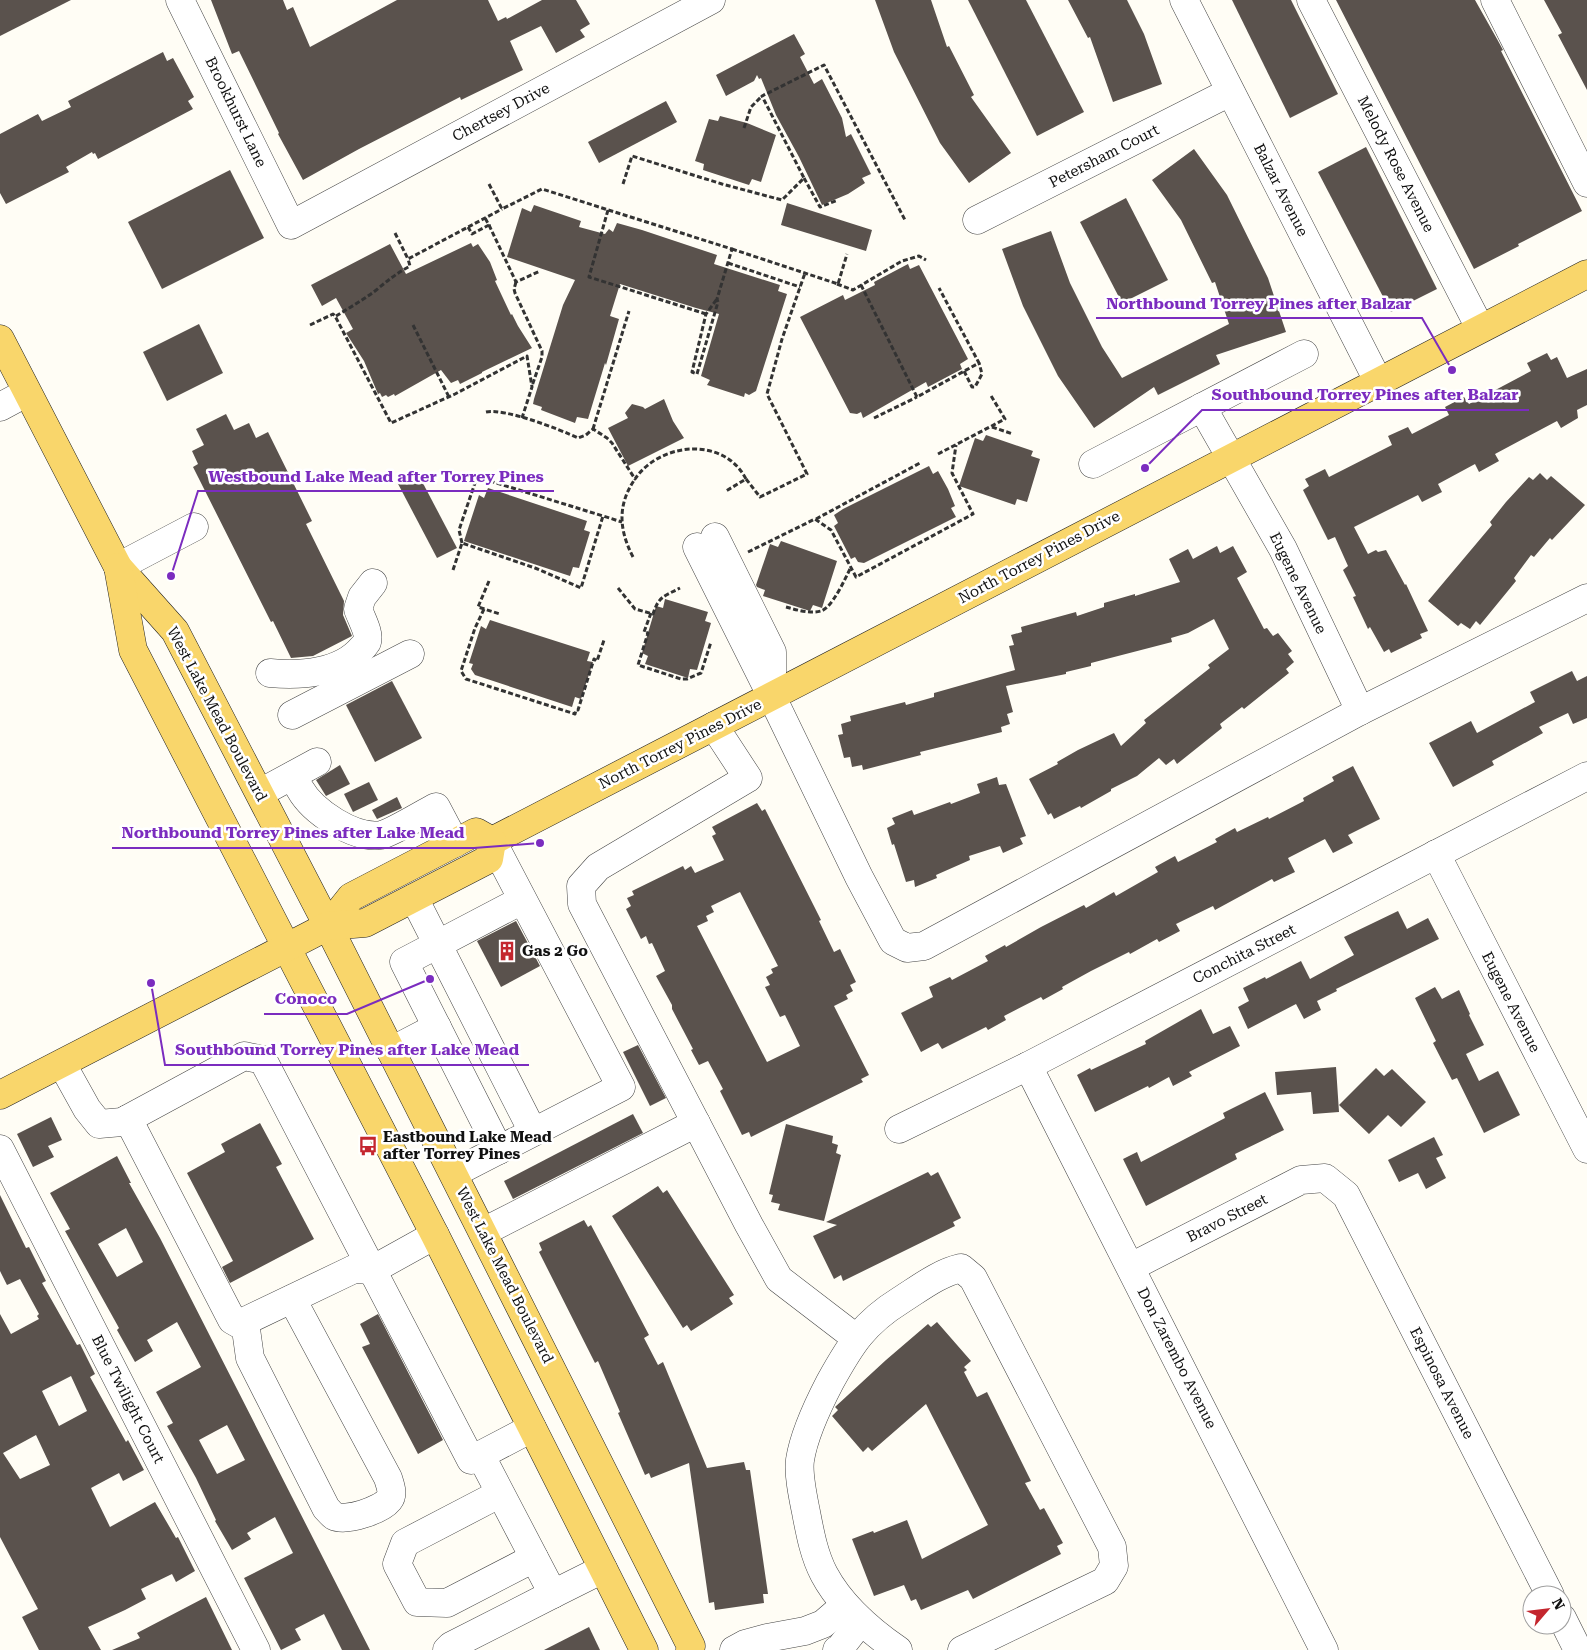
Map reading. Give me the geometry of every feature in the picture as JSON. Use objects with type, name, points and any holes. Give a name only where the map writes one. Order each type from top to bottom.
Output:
[{"type":"main road","name":"North Torrey Pines Drive","points":[[492,841],[1587,274]]},
{"type":"main road","name":"West Lake Mead Boulevard","points":[[0,340],[118,567],[175,630],[454,1174],[691,1646],[690,1650]]},
{"type":"main road","name":"West Lake Mead Boulevard","points":[[118,567],[134,650],[435,1235],[644,1650]]},
{"type":"main road","points":[[0,1096],[328,926],[351,897],[454,843],[476,832],[492,841],[489,859],[414,898],[365,923],[328,926]]},
{"type":"main road","points":[[532,1428],[571,1408]]},
{"type":"street","name":"Brookhurst Lane","points":[[180,0],[291,225]]},
{"type":"street","name":"Chertsey Drive","points":[[291,225],[711,0]]},
{"type":"street","name":"Balzar Avenue","points":[[1184,0],[1378,381]]},
{"type":"street","name":"Melody Rose Avenue","points":[[1312,0],[1480,328]]},
{"type":"street","points":[[1495,0],[1587,183]]},
{"type":"street","name":"Petersham Court","points":[[977,220],[1230,92]]},
{"type":"street","points":[[1092,464],[1304,354]]},
{"type":"street","points":[[0,407],[26,393]]},
{"type":"street","name":"Eugene Avenue","points":[[1202,407],[1283,549],[1360,711]]},
{"type":"street","points":[[118,567],[194,527]]},
{"type":"street","points":[[706,542],[735,602],[772,697],[855,868],[894,941],[907,948],[924,946],[1360,711],[1587,598]]},
{"type":"street","points":[[270,673],[294,674],[329,668],[355,656],[367,643],[367,634],[358,609],[362,597],[373,583]]},
{"type":"street","points":[[292,715],[410,654]]},
{"type":"street","points":[[714,726],[748,778],[598,867],[581,886],[582,904],[779,1279],[856,1338]]},
{"type":"street","points":[[260,793],[305,768],[300,790],[310,803],[348,829],[361,834],[382,835],[436,807],[454,843]]},
{"type":"street","name":"Conchita Street","points":[[899,1129],[1028,1066],[1587,776]]},
{"type":"street","points":[[454,1174],[621,1086],[492,841]]},
{"type":"street","name":"Eugene Avenue","points":[[1436,854],[1587,1149]]},
{"type":"street","points":[[414,898],[532,1132]]},
{"type":"street","points":[[499,1150],[404,962],[522,900]]},
{"type":"street","points":[[391,1051],[437,1027]]},
{"type":"street","points":[[62,1064],[87,1109],[99,1124],[114,1124],[128,1119],[244,1056],[263,1060],[471,1460],[532,1428]]},
{"type":"street","name":"Don Zarembo Avenue","points":[[1028,1066],[1131,1267],[1317,1648]]},
{"type":"street","points":[[128,1119],[232,1320],[239,1324],[354,1269],[372,1270],[435,1235]]},
{"type":"street","points":[[483,1232],[696,1123]]},
{"type":"street","name":"Blue Twilight Court","points":[[0,1149],[256,1650]]},
{"type":"street","name":"Bravo Street","points":[[1131,1267],[1301,1180],[1325,1178]]},
{"type":"street","name":"Espinosa Avenue","points":[[1325,1178],[1346,1196],[1545,1585]]},
{"type":"street","points":[[898,1650],[876,1635],[853,1613],[824,1574],[814,1547],[803,1496],[800,1460],[814,1413],[847,1350],[856,1338],[884,1311],[948,1271],[961,1268],[972,1278],[1112,1547],[1114,1566],[1106,1582],[962,1650]]},
{"type":"street","points":[[245,1322],[250,1358],[326,1508],[335,1516],[348,1517],[376,1509],[389,1500],[392,1492],[388,1478],[292,1299]]},
{"type":"street","points":[[480,1456],[553,1594]]},
{"type":"street","points":[[499,1494],[405,1543],[397,1564],[416,1602],[447,1603],[534,1558]]},
{"type":"street","points":[[447,1650],[450,1646],[603,1569]]},
{"type":"street","points":[[734,1650],[745,1644],[768,1644],[853,1613]]},
{"type":"street","points":[[837,1650],[840,1648],[853,1613]]},
{"type":"street","points":[[1570,1635],[1578,1650]]},
{"type":"path","points":[[744,128],[751,107],[762,96],[824,65],[905,220]]},
{"type":"path","points":[[762,96],[820,207],[838,200]]},
{"type":"path","points":[[623,184],[632,156],[722,184],[782,200],[804,178]]},
{"type":"path","points":[[489,184],[502,209]]},
{"type":"path","points":[[408,259],[542,189],[732,249],[853,290],[877,277],[878,273],[902,261],[919,256],[926,260]]},
{"type":"path","points":[[608,210],[589,277],[706,314]]},
{"type":"path","points":[[485,218],[516,282],[515,293],[542,351],[542,358],[522,418]]},
{"type":"path","points":[[468,227],[472,234],[488,225]]},
{"type":"path","points":[[310,325],[333,314],[336,316],[351,308],[394,275],[410,266],[395,233]]},
{"type":"path","points":[[717,299],[706,314],[692,372],[697,374],[732,249]]},
{"type":"path","points":[[836,283],[838,284],[847,254]]},
{"type":"path","points":[[728,263],[800,287]]},
{"type":"path","points":[[516,282],[540,271]]},
{"type":"path","points":[[633,557],[623,535],[621,516],[634,479],[649,462],[659,456],[669,452],[696,449],[709,450],[732,461],[760,497],[807,474],[767,394],[782,340],[805,273]]},
{"type":"path","points":[[861,286],[916,397]]},
{"type":"path","points":[[939,288],[979,363],[982,374],[975,386],[972,387],[964,371]]},
{"type":"path","points":[[486,412],[493,411],[522,418],[578,438],[586,435],[593,429],[629,311]]},
{"type":"path","points":[[336,316],[391,423],[527,356],[531,390]]},
{"type":"path","points":[[413,325],[449,396]]},
{"type":"path","points":[[874,418],[979,363]]},
{"type":"path","points":[[938,454],[1006,419],[990,394]]},
{"type":"path","points":[[992,426],[1013,434]]},
{"type":"path","points":[[593,429],[612,443],[634,479]]},
{"type":"path","points":[[815,519],[832,530],[856,578],[973,514],[952,473],[956,444]]},
{"type":"path","points":[[748,552],[920,463]]},
{"type":"path","points":[[453,570],[462,543],[460,530],[477,476],[622,522]]},
{"type":"path","points":[[726,491],[746,479]]},
{"type":"path","points":[[462,543],[534,568],[580,590],[603,516]]},
{"type":"path","points":[[786,608],[804,612],[821,611],[828,607],[851,568]]},
{"type":"path","points":[[489,581],[478,607],[500,614]]},
{"type":"path","points":[[618,588],[635,609],[651,614]]},
{"type":"path","points":[[680,588],[657,602],[644,632],[648,633],[638,665],[681,679],[687,679],[701,673],[711,642]]},
{"type":"path","points":[[484,609],[475,628],[461,671],[462,675],[466,679],[575,714],[576,710],[578,710],[594,659],[597,661],[604,640]]},
{"type":"building","points":[[0,0],[71,0],[0,36]]},
{"type":"building","points":[[211,0],[283,0],[287,10],[293,7],[310,47],[397,0],[488,0],[498,21],[506,17],[507,19],[542,0],[576,0],[590,24],[580,30],[585,37],[556,53],[541,26],[510,41],[523,70],[461,100],[460,97],[303,180],[278,134],[239,51],[232,54]]},
{"type":"building","points":[[875,0],[931,0],[947,47],[949,46],[974,95],[971,97],[1011,153],[969,183],[940,143],[894,52]]},
{"type":"building","points":[[968,0],[1026,0],[1084,112],[1037,136]]},
{"type":"building","points":[[1068,0],[1127,0],[1144,34],[1162,84],[1113,102],[1090,37],[1088,38]]},
{"type":"building","points":[[1232,0],[1291,0],[1338,94],[1290,118]]},
{"type":"building","points":[[1336,0],[1475,0],[1503,50],[1501,51],[1582,211],[1474,269]]},
{"type":"building","points":[[1544,0],[1587,0],[1587,90],[1558,35],[1562,33]]},
{"type":"building","points":[[794,34],[805,54],[800,57],[814,84],[822,79],[842,118],[846,137],[851,134],[871,174],[862,178],[865,183],[848,194],[822,205],[776,115],[761,78],[759,79],[757,75],[754,81],[726,96],[716,75]]},
{"type":"building","points":[[163,52],[167,61],[173,58],[194,97],[188,101],[193,109],[98,159],[95,153],[93,154],[92,152],[66,167],[69,172],[6,204],[0,193],[0,134],[38,114],[42,121],[71,107],[68,101]]},
{"type":"building","points":[[666,101],[677,122],[599,163],[588,142]]},
{"type":"building","points":[[720,116],[747,123],[776,135],[761,182],[752,179],[749,185],[703,170],[704,164],[695,161],[709,119],[718,121]]},
{"type":"building","points":[[1366,147],[1437,289],[1391,312],[1318,172]]},
{"type":"building","points":[[1194,149],[1227,195],[1268,278],[1286,332],[1216,355],[1220,364],[1158,395],[1154,387],[1094,428],[1058,376],[1023,306],[1002,249],[1051,231],[1070,283],[1102,347],[1122,378],[1229,324],[1215,282],[1212,283],[1181,220],[1152,180]]},
{"type":"building","points":[[230,170],[264,238],[162,289],[128,222]]},
{"type":"building","points":[[1126,198],[1168,280],[1122,303],[1080,222]]},
{"type":"building","points":[[787,203],[872,230],[866,251],[781,225]]},
{"type":"building","points":[[534,205],[581,221],[579,227],[605,234],[609,229],[613,232],[617,223],[642,230],[717,255],[714,264],[780,285],[778,291],[787,294],[756,391],[749,395],[745,393],[744,397],[707,385],[710,380],[701,376],[719,314],[620,284],[610,316],[619,319],[588,419],[577,417],[575,423],[541,410],[542,407],[533,404],[563,305],[575,280],[507,257],[522,208],[531,212]]},
{"type":"building","points":[[471,243],[473,247],[478,244],[490,262],[497,280],[495,281],[511,315],[532,348],[460,384],[458,380],[451,383],[441,370],[395,396],[394,394],[382,397],[380,393],[378,394],[364,361],[346,333],[353,329],[336,298],[322,306],[311,285],[390,244],[406,274]]},
{"type":"building","points":[[908,264],[910,269],[919,265],[968,359],[960,364],[962,369],[928,387],[926,382],[863,418],[861,412],[857,414],[850,413],[800,317],[843,295],[845,300],[875,285],[874,282]]},
{"type":"building","points":[[199,324],[223,373],[167,401],[143,352]]},
{"type":"building","points":[[1547,353],[1551,360],[1557,357],[1567,378],[1587,369],[1587,405],[1577,410],[1578,418],[1561,428],[1557,421],[1495,454],[1499,461],[1479,472],[1475,464],[1438,484],[1442,492],[1422,502],[1418,495],[1354,527],[1368,554],[1376,550],[1378,552],[1386,550],[1406,584],[1428,631],[1420,634],[1422,638],[1391,653],[1389,649],[1384,652],[1370,627],[1368,629],[1353,597],[1356,596],[1343,570],[1348,566],[1335,537],[1328,540],[1303,490],[1309,486],[1305,479],[1325,469],[1329,477],[1392,445],[1388,436],[1408,427],[1412,434],[1449,415],[1445,407],[1464,397],[1469,404],[1531,371],[1527,363]]},
{"type":"building","points":[[664,399],[673,421],[684,438],[628,466],[608,428],[628,418],[625,413],[632,404],[645,409]]},
{"type":"building","points":[[226,414],[234,430],[249,423],[256,438],[268,432],[312,521],[306,524],[344,601],[343,615],[352,636],[313,656],[291,658],[193,467],[198,464],[192,451],[204,445],[196,429]]},
{"type":"building","points":[[986,435],[1033,451],[1031,456],[1040,459],[1027,502],[1017,499],[1015,505],[959,486],[975,438],[983,441]]},
{"type":"building","points":[[929,466],[933,474],[938,471],[948,489],[955,506],[951,508],[956,517],[864,563],[858,562],[855,557],[851,559],[834,526],[838,523],[834,515]]},
{"type":"building","points":[[416,470],[457,548],[437,558],[396,480]]},
{"type":"building","points":[[1540,473],[1547,480],[1551,476],[1585,505],[1552,540],[1550,538],[1534,557],[1531,555],[1514,578],[1516,581],[1480,625],[1476,621],[1470,629],[1461,623],[1458,626],[1428,601],[1492,525],[1490,522],[1506,502],[1529,477],[1533,480]]},
{"type":"building","points":[[488,488],[587,521],[584,530],[590,532],[579,568],[573,567],[570,576],[464,541],[479,495],[484,498]]},
{"type":"building","points":[[781,541],[837,561],[822,608],[813,605],[810,611],[763,596],[765,590],[757,587],[756,585],[770,544],[778,547]]},
{"type":"building","points":[[1217,546],[1220,553],[1233,546],[1247,572],[1237,578],[1264,629],[1267,628],[1273,636],[1278,633],[1292,651],[1288,654],[1294,662],[1286,669],[1289,673],[1244,709],[1242,707],[1220,724],[1222,728],[1177,764],[1174,759],[1166,765],[1159,758],[1137,776],[1111,789],[1111,791],[1081,808],[1080,806],[1054,819],[1051,813],[1048,815],[1029,779],[1058,764],[1057,762],[1078,750],[1114,733],[1121,746],[1146,723],[1144,720],[1210,668],[1208,665],[1229,649],[1214,619],[1188,633],[1171,638],[1172,642],[1091,663],[1091,666],[1066,672],[1066,674],[1006,686],[1013,712],[1007,714],[1010,724],[1001,727],[1002,732],[920,752],[921,755],[863,770],[862,765],[852,767],[850,757],[844,758],[838,735],[843,734],[841,724],[851,721],[850,716],[905,702],[906,705],[934,697],[934,693],[1015,670],[1009,646],[1014,645],[1011,635],[1022,632],[1021,627],[1076,612],[1077,616],[1104,607],[1104,603],[1135,594],[1135,596],[1180,582],[1169,559],[1188,549],[1193,559]]},
{"type":"building","points":[[665,599],[708,612],[705,621],[711,623],[697,670],[690,669],[688,678],[645,664],[648,656],[642,653],[656,606],[663,608]]},
{"type":"building","points":[[490,620],[590,652],[587,661],[593,662],[581,699],[575,697],[572,707],[475,675],[471,669],[473,664],[469,663],[481,626],[486,629]]},
{"type":"building","points":[[1572,671],[1577,681],[1587,676],[1587,718],[1573,724],[1568,713],[1539,727],[1543,733],[1492,761],[1494,765],[1453,787],[1429,743],[1471,721],[1477,733],[1535,702],[1530,692]]},
{"type":"building","points":[[392,681],[422,738],[375,762],[346,705]]},
{"type":"building","points":[[340,765],[350,784],[326,796],[316,780]]},
{"type":"building","points":[[1353,766],[1380,819],[1348,835],[1353,843],[1333,853],[1325,839],[1288,858],[1295,872],[1274,882],[1272,879],[1215,910],[1213,906],[1176,924],[1180,931],[1159,942],[1157,939],[1130,954],[1129,952],[1091,971],[1043,1000],[1041,997],[1004,1016],[1006,1020],[988,1030],[986,1027],[942,1049],[938,1043],[921,1052],[901,1013],[933,997],[929,987],[950,977],[952,980],[988,961],[985,956],[1005,945],[1006,947],[1084,905],[1086,908],[1114,892],[1116,896],[1158,872],[1155,867],[1175,856],[1178,862],[1217,842],[1215,839],[1235,828],[1237,832],[1268,817],[1269,819],[1304,801],[1303,798],[1334,781],[1332,777]]},
{"type":"building","points":[[997,777],[999,785],[1006,784],[1026,836],[1020,838],[1023,844],[1003,853],[1000,846],[969,856],[970,860],[936,875],[937,878],[915,887],[914,880],[906,882],[887,828],[895,824],[892,818],[912,810],[914,815],[980,793],[977,784]]},
{"type":"building","points":[[369,782],[378,800],[353,812],[344,794]]},
{"type":"building","points":[[397,797],[402,808],[377,819],[372,810]]},
{"type":"building","points":[[757,803],[762,811],[765,809],[821,920],[819,921],[834,952],[840,949],[856,982],[850,985],[853,991],[846,995],[848,999],[834,1006],[869,1075],[861,1079],[863,1082],[751,1137],[749,1132],[742,1135],[720,1091],[723,1089],[708,1061],[699,1065],[691,1050],[693,1049],[672,1009],[672,1005],[656,976],[665,971],[652,943],[649,944],[646,936],[641,939],[626,909],[631,906],[627,898],[634,895],[632,891],[683,866],[685,870],[691,866],[695,873],[724,860],[712,836],[716,834],[712,827]],"holes":[[[740,892],[778,966],[771,969],[773,973],[766,977],[770,985],[765,987],[780,1017],[785,1015],[800,1046],[767,1062],[697,926],[708,921],[706,916],[714,912],[711,906]]]},
{"type":"building","points":[[1398,911],[1407,929],[1428,918],[1439,939],[1336,989],[1337,991],[1317,1001],[1321,1010],[1304,1019],[1296,1004],[1248,1029],[1238,1007],[1249,1001],[1243,988],[1265,977],[1266,979],[1301,961],[1310,979],[1354,955],[1344,937]]},
{"type":"building","name":"Gas 2 Go","points":[[516,921],[540,966],[501,987],[477,941]]},
{"type":"building","points":[[1435,987],[1442,999],[1459,990],[1484,1045],[1466,1054],[1479,1081],[1498,1071],[1520,1115],[1484,1133],[1457,1078],[1452,1080],[1433,1043],[1436,1041],[1415,998]]},
{"type":"building","points":[[1201,1009],[1213,1034],[1230,1026],[1240,1046],[1189,1072],[1192,1076],[1173,1086],[1169,1077],[1095,1112],[1077,1075],[1146,1044],[1145,1041]]},
{"type":"building","points":[[638,1045],[666,1098],[650,1106],[623,1052]]},
{"type":"building","points":[[1336,1067],[1339,1112],[1313,1114],[1311,1092],[1277,1095],[1275,1072]]},
{"type":"building","points":[[1376,1068],[1384,1076],[1392,1069],[1426,1102],[1401,1127],[1388,1115],[1369,1134],[1339,1105]]},
{"type":"building","points":[[1265,1092],[1284,1130],[1235,1154],[1237,1159],[1146,1206],[1123,1159],[1137,1152],[1141,1162],[1225,1118],[1223,1113]]},
{"type":"building","points":[[633,1114],[643,1133],[513,1199],[504,1181]]},
{"type":"building","points":[[51,1117],[62,1140],[48,1146],[54,1157],[33,1167],[17,1134]]},
{"type":"building","points":[[260,1123],[282,1164],[276,1167],[314,1239],[230,1283],[222,1267],[233,1261],[187,1173],[225,1152],[221,1144]]},
{"type":"building","points":[[786,1124],[833,1136],[832,1143],[838,1145],[836,1153],[841,1155],[824,1221],[778,1210],[780,1204],[771,1202],[773,1195],[769,1194]]},
{"type":"building","points":[[1434,1137],[1443,1155],[1436,1158],[1446,1178],[1426,1189],[1418,1173],[1399,1182],[1388,1160]]},
{"type":"building","points":[[117,1156],[131,1183],[129,1183],[160,1238],[370,1650],[342,1650],[324,1614],[295,1629],[301,1640],[281,1650],[244,1578],[293,1553],[275,1517],[247,1533],[251,1539],[232,1550],[215,1521],[196,1478],[167,1426],[173,1423],[156,1392],[201,1367],[177,1322],[147,1340],[153,1351],[135,1362],[117,1330],[119,1328],[65,1231],[70,1229],[50,1193]],"holes":[[[126,1228],[143,1262],[117,1277],[98,1244]],[[227,1425],[245,1460],[217,1474],[199,1440]]]},
{"type":"building","points":[[928,1172],[931,1176],[938,1172],[961,1218],[953,1222],[955,1226],[843,1281],[841,1275],[834,1279],[813,1236],[837,1225],[826,1222]]},
{"type":"building","points":[[658,1186],[663,1193],[667,1190],[734,1295],[729,1298],[733,1304],[691,1331],[687,1325],[683,1328],[612,1216]]},
{"type":"building","points":[[0,1195],[26,1248],[29,1247],[46,1281],[42,1283],[77,1345],[80,1344],[95,1374],[90,1377],[126,1442],[128,1440],[144,1470],[123,1481],[119,1473],[91,1488],[110,1527],[155,1502],[176,1538],[178,1537],[195,1571],[176,1582],[172,1574],[141,1589],[146,1599],[88,1627],[101,1650],[39,1650],[22,1617],[38,1609],[0,1537],[0,1314],[11,1334],[39,1319],[37,1316],[39,1314],[20,1279],[7,1285],[0,1271]],"holes":[[[71,1376],[87,1411],[59,1426],[42,1391]],[[36,1435],[50,1465],[20,1479],[3,1453]]]},
{"type":"building","points":[[584,1220],[588,1227],[591,1225],[649,1335],[644,1338],[658,1365],[663,1362],[707,1468],[744,1462],[746,1470],[750,1470],[768,1594],[763,1594],[764,1603],[715,1610],[714,1602],[709,1603],[689,1463],[651,1478],[649,1473],[645,1475],[598,1361],[595,1363],[539,1252],[542,1250],[539,1243]]},
{"type":"building","points":[[378,1314],[443,1440],[418,1454],[362,1347],[370,1344],[360,1324]]},
{"type":"building","points":[[937,1322],[971,1361],[964,1367],[967,1370],[964,1372],[977,1397],[987,1392],[1031,1481],[1025,1483],[1040,1510],[1044,1508],[1063,1543],[1057,1546],[1061,1554],[973,1599],[968,1590],[921,1610],[916,1599],[911,1601],[904,1585],[874,1596],[852,1539],[873,1531],[874,1533],[907,1520],[922,1559],[988,1525],[926,1404],[872,1451],[868,1447],[863,1452],[832,1416],[838,1410],[835,1407],[886,1360],[928,1324],[931,1327]]},
{"type":"building","points":[[206,1597],[232,1650],[112,1650],[140,1638],[137,1633]]},
{"type":"building","points":[[589,1627],[600,1650],[544,1650]]},
{"type":"place","name":"Northbound Torrey Pines after Balzar","points":[[1452,370]]},
{"type":"place","name":"Southbound Torrey Pines after Balzar","points":[[1145,468]]},
{"type":"place","name":"Westbound Lake Mead after Torrey Pines","points":[[171,576]]},
{"type":"place","name":"Northbound Torrey Pines after Lake Mead","points":[[540,843]]},
{"type":"place","name":"Gas 2 Go","points":[[507,951]]},
{"type":"place","name":"Conoco","points":[[430,979]]},
{"type":"place","name":"Southbound Torrey Pines after Lake Mead","points":[[151,983]]},
{"type":"place","name":"Eastbound Lake Mead after Torrey Pines","points":[[368,1146]]}]
